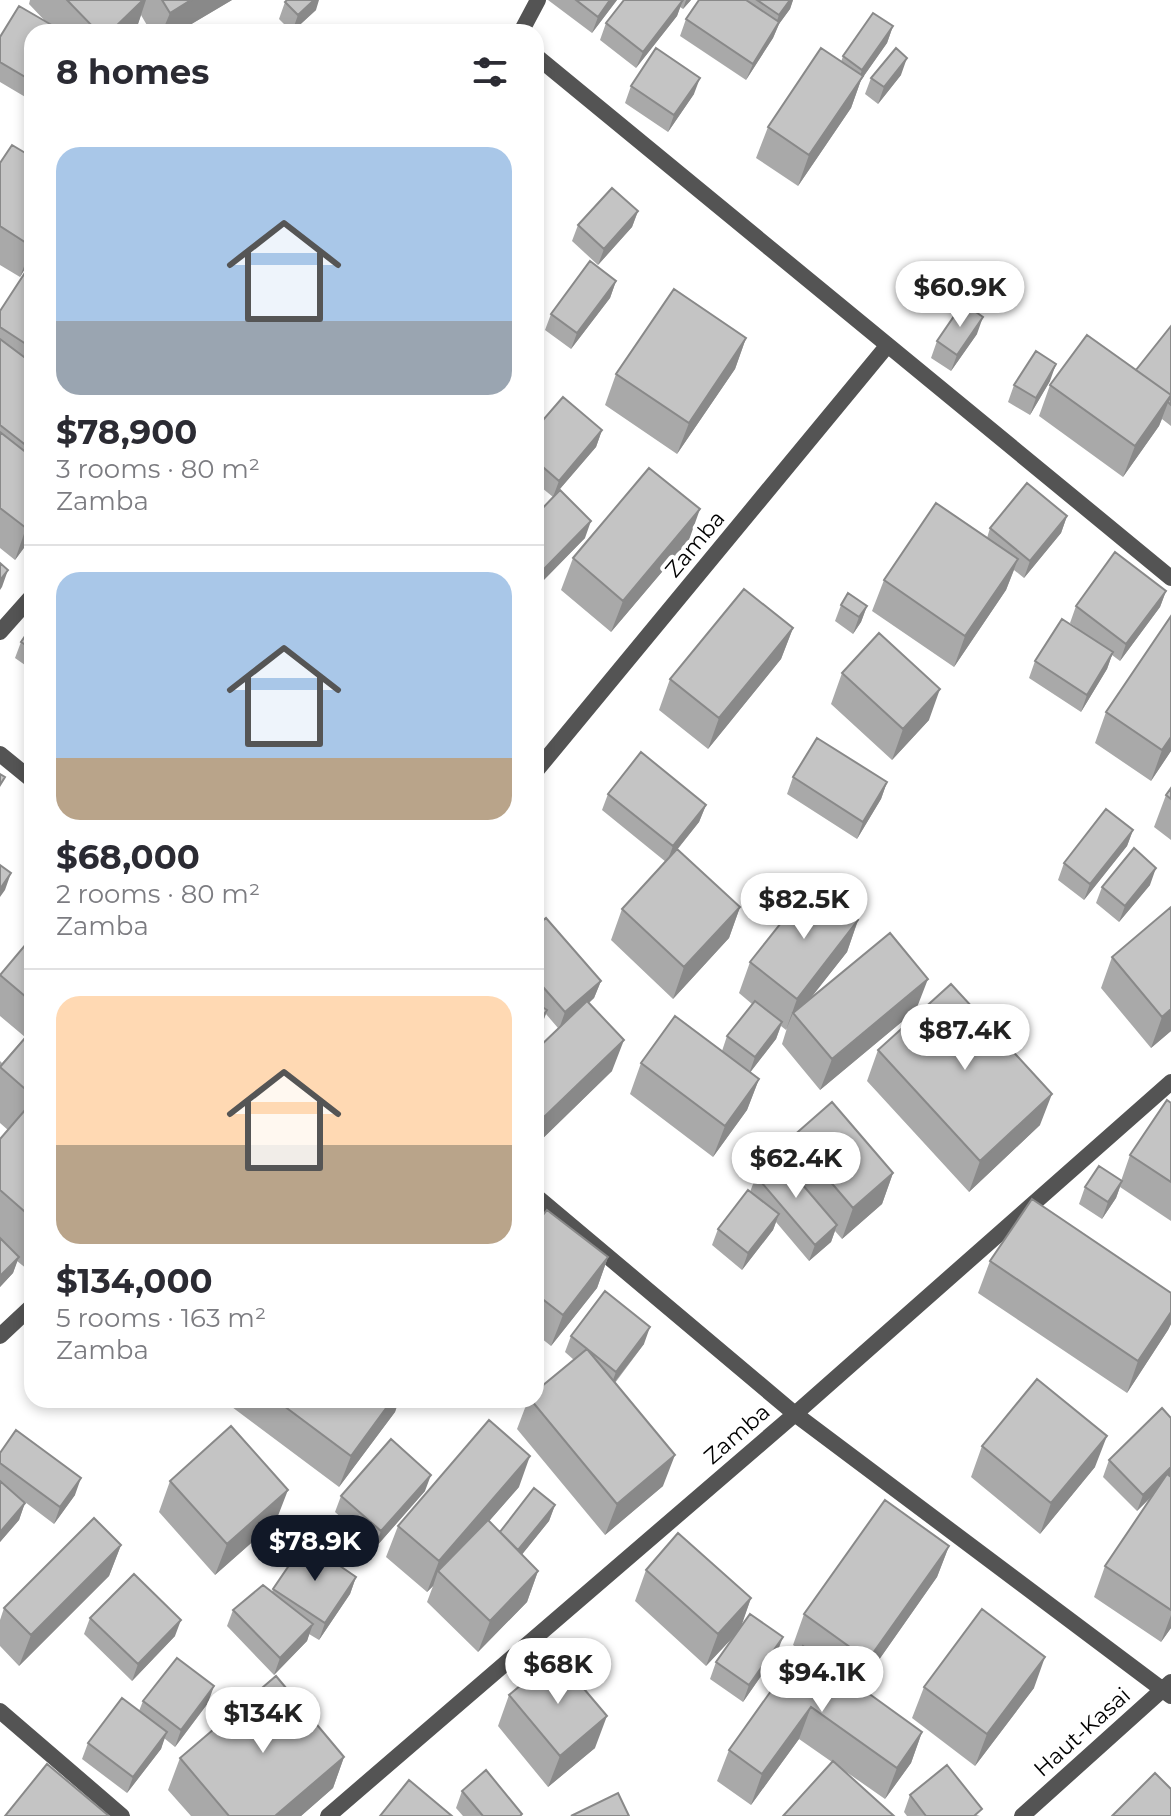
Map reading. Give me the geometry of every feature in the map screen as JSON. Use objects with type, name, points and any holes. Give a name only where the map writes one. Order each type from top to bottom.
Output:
[{"type":"street","points":[[525,24],[538,0]]},
{"type":"street","points":[[544,63],[1171,578]]},
{"type":"street","name":"Zamba","points":[[544,761],[887,346]]},
{"type":"street","points":[[0,632],[24,605]]},
{"type":"street","points":[[0,754],[24,774]]},
{"type":"street","name":"Zamba","points":[[328,1816],[795,1414],[1171,1082]]},
{"type":"street","points":[[544,1203],[795,1414],[1168,1689]]},
{"type":"street","points":[[0,1336],[24,1314]]},
{"type":"street","name":"Haut-Kasai","points":[[1022,1816],[1168,1689]]},
{"type":"street","points":[[0,1711],[122,1816]]},
{"type":"building","points":[[67,0],[143,0],[118,24],[90,24]]},
{"type":"building","points":[[162,0],[191,0],[170,13]]},
{"type":"building","points":[[314,0],[298,15],[285,2]]},
{"type":"building","points":[[576,0],[610,0],[598,17]]},
{"type":"building","points":[[624,0],[683,0],[643,52],[606,23]]},
{"type":"building","points":[[699,0],[746,0],[779,22],[753,64],[686,19]]},
{"type":"building","points":[[757,0],[790,0],[779,15]]},
{"type":"building","points":[[19,6],[50,24],[24,24],[24,76],[0,62],[0,37]]},
{"type":"building","points":[[873,13],[893,26],[862,70],[843,56]]},
{"type":"building","points":[[656,48],[700,78],[674,115],[631,86]]},
{"type":"building","points":[[821,48],[863,76],[809,155],[768,127]]},
{"type":"building","points":[[896,48],[907,58],[884,87],[871,78]]},
{"type":"building","points":[[12,145],[24,152],[24,241],[0,226],[0,163]]},
{"type":"building","points":[[612,188],[638,211],[604,249],[578,225]]},
{"type":"building","points":[[590,261],[616,281],[577,333],[551,314]]},
{"type":"building","points":[[24,274],[24,343],[0,327],[0,311]]},
{"type":"building","points":[[674,289],[746,338],[689,423],[616,374]]},
{"type":"building","points":[[963,303],[983,317],[957,355],[937,341]]},
{"type":"building","points":[[1171,326],[1171,395],[1136,370]]},
{"type":"building","points":[[1087,335],[1171,395],[1135,446],[1050,385]]},
{"type":"building","points":[[0,339],[24,357],[24,444],[0,425]]},
{"type":"building","points":[[1036,351],[1056,364],[1036,398],[1014,385]]},
{"type":"building","points":[[563,397],[602,430],[559,481],[544,468],[544,419]]},
{"type":"building","points":[[0,432],[24,451],[24,526],[0,508]]},
{"type":"building","points":[[649,468],[700,509],[623,601],[573,558]]},
{"type":"building","points":[[1027,483],[1067,516],[1030,561],[990,528]]},
{"type":"building","points":[[560,490],[591,521],[544,569],[544,507]]},
{"type":"building","points":[[936,503],[1018,559],[965,636],[884,580]]},
{"type":"building","points":[[1115,552],[1166,591],[1126,644],[1076,606]]},
{"type":"building","points":[[0,563],[8,570],[0,580]]},
{"type":"building","points":[[744,589],[793,628],[719,718],[670,679]]},
{"type":"building","points":[[848,593],[867,606],[859,617],[841,605]]},
{"type":"building","points":[[1171,616],[1171,737],[1162,750],[1106,712]]},
{"type":"building","points":[[1062,619],[1113,652],[1087,695],[1035,661]]},
{"type":"building","points":[[879,633],[940,689],[903,729],[842,673]]},
{"type":"building","points":[[817,738],[887,782],[863,822],[793,777]]},
{"type":"building","points":[[641,752],[706,805],[673,846],[608,794]]},
{"type":"building","points":[[1106,809],[1133,830],[1090,884],[1064,863]]},
{"type":"building","points":[[1134,848],[1156,868],[1125,906],[1102,887]]},
{"type":"building","points":[[677,849],[740,907],[684,967],[622,909]]},
{"type":"building","points":[[0,865],[11,873],[0,889]]},
{"type":"building","points":[[812,884],[858,920],[797,999],[750,962]]},
{"type":"building","points":[[1171,907],[1171,1009],[1162,1017],[1112,957]]},
{"type":"building","points":[[546,918],[601,981],[565,1012],[544,988]]},
{"type":"building","points":[[890,933],[928,979],[832,1059],[793,1013]]},
{"type":"building","points":[[24,946],[24,995],[0,975]]},
{"type":"building","points":[[951,984],[1052,1094],[980,1161],[878,1050]]},
{"type":"building","points":[[587,1001],[624,1040],[544,1117],[544,1042]]},
{"type":"building","points":[[755,1001],[782,1022],[755,1057],[727,1036]]},
{"type":"building","points":[[675,1016],[759,1079],[725,1126],[641,1063]]},
{"type":"building","points":[[24,1039],[24,1088],[0,1067]]},
{"type":"building","points":[[1167,1100],[1171,1103],[1171,1182],[1130,1155]]},
{"type":"building","points":[[832,1102],[893,1173],[853,1208],[792,1137]]},
{"type":"building","points":[[24,1111],[24,1211],[0,1190],[0,1139]]},
{"type":"building","points":[[778,1156],[837,1225],[815,1245],[756,1176]]},
{"type":"building","points":[[1099,1166],[1122,1181],[1108,1202],[1085,1187]]},
{"type":"building","points":[[748,1190],[779,1214],[748,1253],[718,1229]]},
{"type":"building","points":[[1032,1199],[1171,1293],[1171,1312],[1138,1361],[990,1261]]},
{"type":"building","points":[[547,1210],[608,1257],[563,1315],[544,1300],[544,1214]]},
{"type":"building","points":[[0,1238],[19,1257],[0,1276]]},
{"type":"building","points":[[605,1291],[650,1327],[616,1372],[571,1336]]},
{"type":"building","points":[[587,1349],[675,1455],[617,1504],[538,1408],[544,1408],[544,1384]]},
{"type":"building","points":[[1037,1379],[1107,1436],[1051,1503],[982,1446]]},
{"type":"building","points":[[287,1408],[386,1408],[351,1456]]},
{"type":"building","points":[[1162,1408],[1171,1418],[1171,1467],[1143,1495],[1109,1460]]},
{"type":"building","points":[[489,1420],[530,1456],[439,1561],[398,1526]]},
{"type":"building","points":[[231,1426],[288,1490],[227,1544],[170,1481]]},
{"type":"building","points":[[16,1430],[81,1478],[60,1507],[0,1463],[0,1453]]},
{"type":"building","points":[[391,1439],[431,1475],[381,1531],[341,1496]]},
{"type":"building","points":[[1167,1474],[1171,1477],[1171,1610],[1105,1566]]},
{"type":"building","points":[[0,1481],[25,1503],[0,1532]]},
{"type":"building","points":[[534,1488],[555,1505],[518,1550],[500,1532]]},
{"type":"building","points":[[885,1500],[949,1546],[868,1660],[804,1614]]},
{"type":"building","points":[[94,1518],[121,1545],[31,1635],[4,1608]]},
{"type":"building","points":[[488,1520],[538,1571],[490,1621],[438,1571]]},
{"type":"building","points":[[678,1533],[751,1598],[718,1634],[646,1570]]},
{"type":"building","points":[[305,1542],[356,1577],[325,1623],[273,1589]]},
{"type":"building","points":[[134,1574],[181,1620],[138,1664],[90,1618]]},
{"type":"building","points":[[263,1585],[313,1624],[280,1658],[233,1610]]},
{"type":"building","points":[[982,1609],[1045,1657],[987,1734],[924,1687]]},
{"type":"building","points":[[750,1614],[783,1637],[749,1685],[716,1662]]},
{"type":"building","points":[[803,1646],[922,1732],[897,1768],[811,1707],[762,1774],[729,1750]]},
{"type":"building","points":[[556,1656],[607,1716],[560,1756],[509,1695]]},
{"type":"building","points":[[177,1658],[214,1686],[181,1730],[143,1701]]},
{"type":"building","points":[[276,1676],[344,1757],[275,1816],[229,1816],[180,1758]]},
{"type":"building","points":[[122,1698],[167,1732],[133,1777],[88,1743]]},
{"type":"building","points":[[833,1761],[894,1816],[783,1816]]},
{"type":"building","points":[[47,1764],[109,1816],[5,1816]]},
{"type":"building","points":[[947,1765],[982,1809],[974,1816],[926,1816],[910,1795]]},
{"type":"building","points":[[486,1770],[522,1814],[520,1816],[483,1816],[462,1791]]},
{"type":"building","points":[[1155,1773],[1171,1789],[1171,1816],[1112,1816]]},
{"type":"building","points":[[409,1780],[452,1816],[380,1816]]},
{"type":"building","points":[[618,1793],[629,1816],[571,1816]]}]
